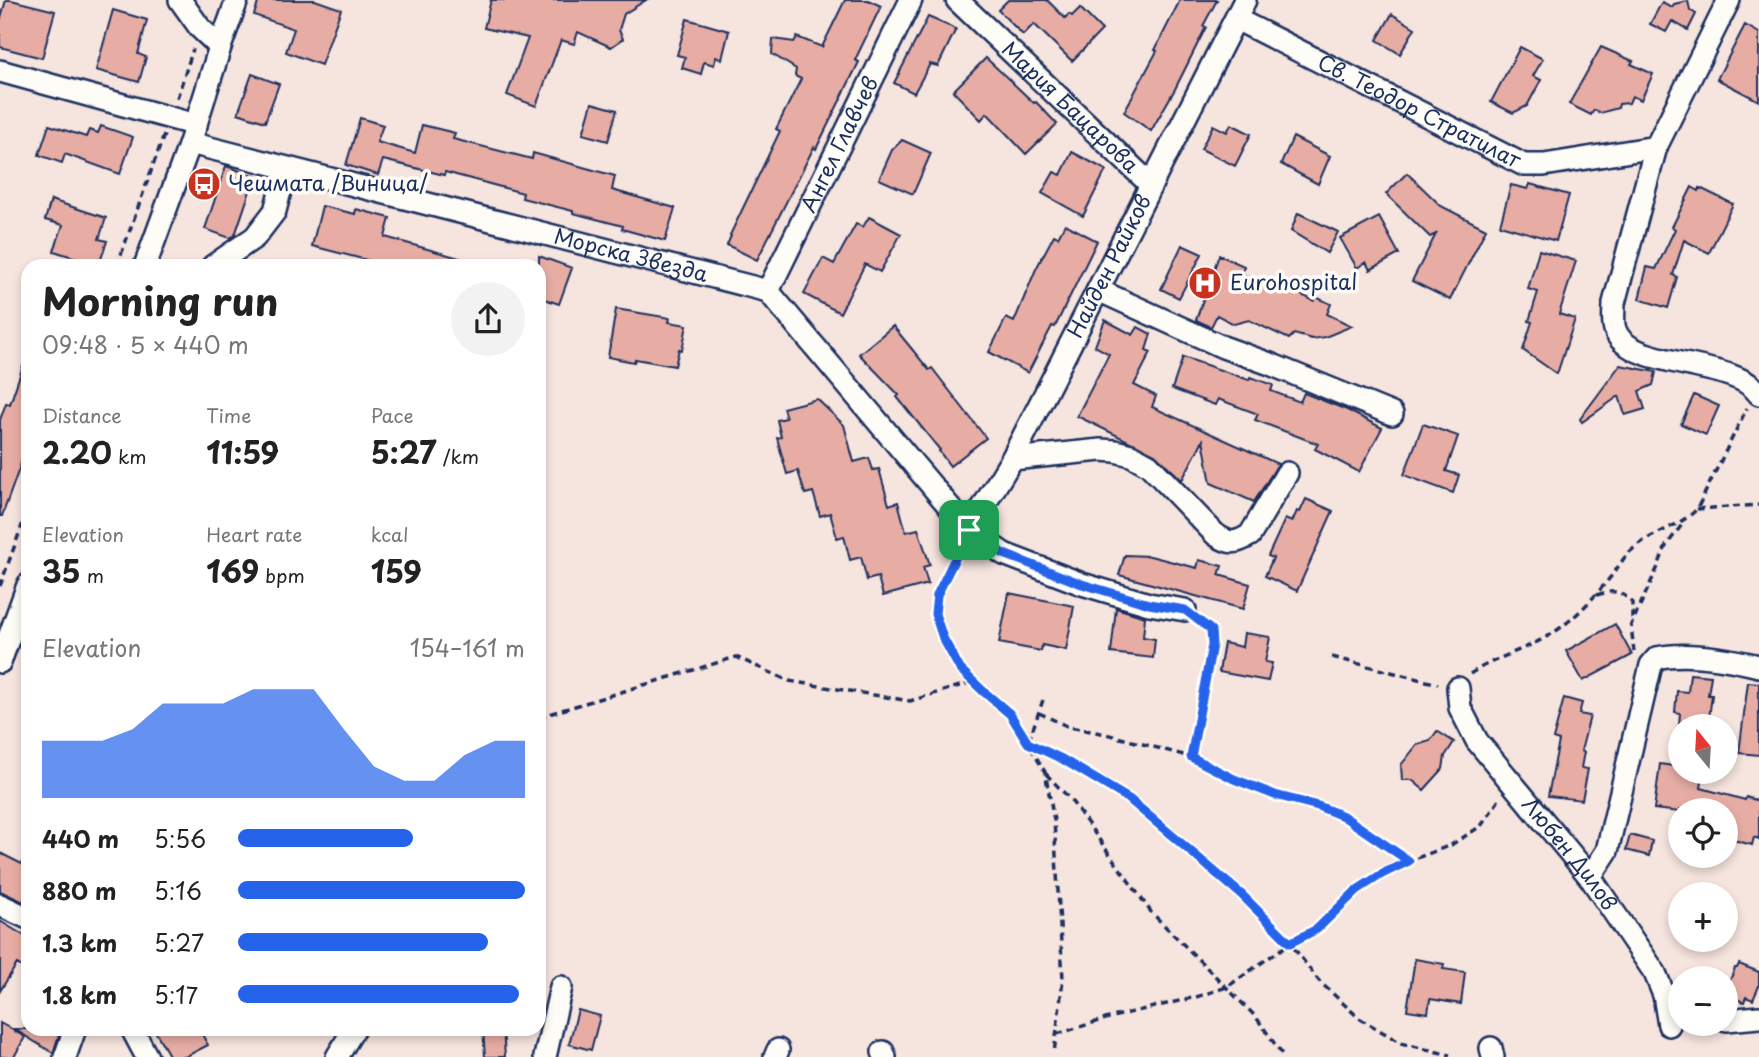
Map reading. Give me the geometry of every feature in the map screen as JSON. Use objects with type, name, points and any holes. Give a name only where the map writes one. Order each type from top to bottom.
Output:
[{"type":"street","points":[[180,0],[200,28],[220,47]]},
{"type":"street","points":[[148,259],[193,134],[237,0]]},
{"type":"street","name":"Ангел Главчев","points":[[768,291],[911,0]]},
{"type":"street","name":"Мария Бацарова","points":[[957,0],[1151,185]]},
{"type":"street","name":"Найден Райков","points":[[969,530],[1012,459],[1245,0]]},
{"type":"street","points":[[1729,0],[1656,147],[1615,303],[1614,327],[1623,341],[1638,352],[1735,376],[1758,392]]},
{"type":"street","name":"Св. Теодор Стратилат","points":[[1236,19],[1524,165],[1544,165],[1656,147]]},
{"type":"street","name":"Морска Звезда","points":[[0,71],[193,134],[286,168],[768,291]]},
{"type":"street","points":[[223,259],[255,237],[275,211],[286,168]]},
{"type":"street","points":[[1098,290],[1223,347],[1392,414]]},
{"type":"street","points":[[768,291],[969,530],[1004,554],[1082,584],[1149,604],[1185,610]]},
{"type":"street","points":[[1012,459],[1101,450],[1131,456],[1149,465],[1216,535],[1227,542],[1240,541],[1250,535],[1287,473]]},
{"type":"street","points":[[0,662],[21,604]]},
{"type":"street","points":[[1590,877],[1607,851],[1651,665],[1657,658],[1668,655],[1726,659],[1759,666]]},
{"type":"street","name":"Любен Дилов","points":[[1458,688],[1460,708],[1477,741],[1590,877],[1655,973],[1668,1015]]},
{"type":"street","points":[[0,905],[21,915]]},
{"type":"street","points":[[545,1057],[561,987]]},
{"type":"street","points":[[1738,1019],[1759,1017]]},
{"type":"street","points":[[65,1057],[72,1036]]},
{"type":"street","points":[[136,1036],[147,1057]]},
{"type":"street","points":[[338,1057],[350,1036]]},
{"type":"path","points":[[1632,625],[1665,546],[1696,509],[1758,392]]},
{"type":"path","points":[[1696,509],[1759,505]]},
{"type":"path","points":[[1332,657],[1458,688],[1480,667],[1555,632],[1579,613],[1632,549],[1686,519]]},
{"type":"path","points":[[0,586],[21,528]]},
{"type":"path","points":[[969,530],[937,595],[935,614],[943,638],[960,669],[1010,714],[1045,772],[1070,799],[1151,912],[1256,1017],[1284,1057]]},
{"type":"path","points":[[1595,595],[1609,591],[1624,593],[1632,602],[1633,661]]},
{"type":"path","points":[[1185,610],[1211,630],[1212,645],[1191,757]]},
{"type":"path","points":[[546,715],[736,657],[789,681],[910,701],[974,682]]},
{"type":"path","points":[[1028,743],[1043,700]]},
{"type":"path","points":[[1039,713],[1069,727],[1191,757],[1234,779],[1275,795],[1318,806],[1343,816],[1409,861]]},
{"type":"path","points":[[1028,743],[1062,759],[1129,799],[1242,895],[1290,943],[1319,981],[1359,1018],[1401,1043],[1450,1055]]},
{"type":"path","points":[[1045,772],[1054,820],[1063,979],[1054,1053]]},
{"type":"path","points":[[1056,1034],[1227,987],[1290,943],[1317,929],[1357,890],[1382,874],[1451,845],[1481,826],[1512,781]]},
{"type":"building","points":[[6,0],[55,11],[42,58],[0,47],[0,21]]},
{"type":"building","points":[[259,0],[315,0],[341,9],[321,65],[286,52],[294,29],[254,15]]},
{"type":"building","points":[[491,0],[646,0],[624,14],[619,30],[623,39],[611,47],[578,32],[574,44],[561,40],[536,106],[507,95],[528,38],[484,28]]},
{"type":"building","points":[[845,0],[868,0],[881,6],[855,60],[859,62],[757,260],[727,245],[780,131],[776,129],[801,79],[795,76],[796,69],[772,54],[773,39],[794,42],[797,37],[822,47]]},
{"type":"building","points":[[1008,0],[1047,0],[1065,18],[1069,14],[1072,16],[1080,8],[1102,30],[1072,61],[1034,24],[1023,35],[998,10]]},
{"type":"building","points":[[1180,0],[1217,0],[1175,89],[1151,131],[1124,112],[1157,51],[1155,50]]},
{"type":"building","points":[[1688,1],[1690,10],[1696,14],[1688,30],[1672,21],[1666,32],[1650,24],[1662,2],[1672,7],[1674,4]]},
{"type":"building","points":[[113,10],[147,20],[138,54],[146,57],[139,82],[96,70]]},
{"type":"building","points":[[1392,14],[1415,28],[1400,54],[1377,40]]},
{"type":"building","points":[[928,17],[956,29],[938,66],[930,64],[914,93],[894,83]]},
{"type":"building","points":[[687,19],[729,31],[722,59],[716,57],[714,65],[704,62],[701,74],[682,68],[685,57],[677,55]]},
{"type":"building","points":[[1745,25],[1759,33],[1759,101],[1717,79]]},
{"type":"building","points":[[1520,47],[1543,59],[1533,76],[1541,80],[1527,106],[1513,113],[1491,102]]},
{"type":"building","points":[[1601,47],[1633,61],[1631,64],[1653,74],[1641,100],[1632,96],[1629,103],[1619,104],[1618,108],[1600,113],[1594,110],[1591,115],[1569,104]]},
{"type":"building","points":[[986,58],[1057,124],[1026,154],[987,113],[981,120],[953,91]]},
{"type":"building","points":[[252,74],[279,84],[265,122],[238,113]]},
{"type":"building","points":[[592,103],[617,110],[608,141],[583,134]]},
{"type":"building","points":[[360,118],[383,125],[377,142],[415,153],[422,125],[455,133],[453,139],[532,159],[533,153],[615,176],[612,190],[675,208],[665,241],[622,229],[623,226],[522,198],[523,193],[445,172],[444,175],[383,160],[378,175],[346,165]]},
{"type":"building","points":[[1231,124],[1251,134],[1235,166],[1201,149],[1213,125],[1227,132]]},
{"type":"building","points":[[49,125],[86,137],[89,130],[98,133],[101,126],[133,137],[120,174],[65,154],[62,163],[39,155]]},
{"type":"building","points":[[1293,137],[1330,156],[1318,184],[1281,164]]},
{"type":"building","points":[[902,140],[931,153],[913,194],[879,179],[892,150]]},
{"type":"building","points":[[1072,152],[1106,170],[1083,216],[1042,193],[1054,172],[1061,175]]},
{"type":"building","points":[[226,166],[255,176],[235,235],[230,238],[205,229]]},
{"type":"building","points":[[1407,173],[1441,206],[1486,229],[1450,300],[1412,281],[1436,234],[1430,237],[1386,194]]},
{"type":"building","points":[[1530,184],[1569,195],[1556,241],[1500,225],[1511,185],[1528,189]]},
{"type":"building","points":[[1692,187],[1699,191],[1700,188],[1733,204],[1709,253],[1684,240],[1673,275],[1677,277],[1668,308],[1639,299],[1647,267],[1656,269],[1675,229],[1672,227]]},
{"type":"building","points":[[51,200],[106,218],[99,239],[107,241],[101,259],[80,259],[54,251],[63,225],[45,220]]},
{"type":"building","points":[[322,206],[355,214],[356,209],[390,218],[385,237],[463,259],[363,259],[312,246]]},
{"type":"building","points":[[1298,213],[1338,232],[1327,253],[1291,231]]},
{"type":"building","points":[[869,217],[901,234],[880,272],[865,264],[840,313],[804,294],[823,258],[834,264],[856,224],[863,227]]},
{"type":"building","points":[[1379,217],[1399,254],[1370,270],[1366,262],[1357,268],[1340,238]]},
{"type":"building","points":[[1065,224],[1097,241],[1055,327],[1052,326],[1028,373],[989,352],[1006,318],[1014,322],[1036,269],[1054,235],[1058,237]]},
{"type":"building","points":[[1182,245],[1202,254],[1179,298],[1161,289]]},
{"type":"building","points":[[1539,250],[1576,261],[1559,314],[1575,319],[1557,374],[1523,350],[1538,292],[1528,289]]},
{"type":"building","points":[[1219,255],[1244,266],[1242,274],[1278,290],[1281,285],[1314,301],[1316,297],[1331,304],[1327,314],[1352,326],[1325,337],[1312,339],[1294,334],[1289,339],[1249,320],[1234,324],[1217,315],[1211,327],[1196,320]]},
{"type":"building","points":[[539,256],[572,268],[559,304],[546,299],[546,259],[539,259]]},
{"type":"building","points":[[616,309],[670,318],[669,322],[687,325],[682,350],[679,349],[675,366],[608,357]]},
{"type":"building","points":[[1105,320],[1133,335],[1138,327],[1151,334],[1146,350],[1151,352],[1134,385],[1156,396],[1152,407],[1278,464],[1254,502],[1211,483],[1203,440],[1182,480],[1155,454],[1077,416],[1109,354],[1095,346]]},
{"type":"building","points":[[893,326],[929,370],[932,368],[986,438],[950,466],[897,397],[899,395],[859,354]]},
{"type":"building","points":[[1183,357],[1249,380],[1250,377],[1273,385],[1271,391],[1300,402],[1304,393],[1382,428],[1359,472],[1315,449],[1318,444],[1255,420],[1258,414],[1218,399],[1215,405],[1172,389]]},
{"type":"building","points":[[1620,365],[1656,372],[1653,385],[1639,391],[1645,409],[1625,415],[1619,396],[1582,422],[1580,419]]},
{"type":"building","points":[[21,372],[21,463],[0,516],[0,420],[6,403],[10,404]]},
{"type":"building","points":[[1694,395],[1719,406],[1706,435],[1681,424]]},
{"type":"building","points":[[817,399],[844,425],[854,462],[869,458],[873,470],[879,469],[889,505],[898,502],[906,532],[918,529],[930,565],[923,567],[928,584],[883,596],[878,577],[867,580],[861,557],[850,560],[844,536],[837,538],[830,513],[820,516],[813,492],[805,494],[798,471],[787,474],[777,438],[781,437],[777,420],[786,418],[783,408]]},
{"type":"building","points":[[1423,424],[1458,436],[1446,471],[1459,475],[1453,493],[1404,475]]},
{"type":"building","points":[[1306,499],[1333,511],[1297,591],[1265,576],[1273,558],[1268,556],[1285,519],[1292,522]]},
{"type":"building","points":[[1125,555],[1150,556],[1197,568],[1199,560],[1222,566],[1219,575],[1250,584],[1243,609],[1119,575]]},
{"type":"building","points":[[1009,593],[1074,606],[1066,650],[1042,645],[1041,651],[999,643]]},
{"type":"building","points":[[1116,608],[1145,617],[1143,637],[1155,639],[1153,658],[1111,653]]},
{"type":"building","points":[[1615,624],[1632,655],[1583,681],[1566,651]]},
{"type":"building","points":[[1244,633],[1270,637],[1265,662],[1272,663],[1268,681],[1219,672],[1224,643],[1242,647]]},
{"type":"building","points":[[1690,674],[1711,676],[1708,695],[1712,695],[1710,714],[1675,712],[1677,691],[1688,692]]},
{"type":"building","points":[[1748,682],[1759,683],[1759,755],[1739,753]]},
{"type":"building","points":[[1564,698],[1582,703],[1579,714],[1590,716],[1581,751],[1584,752],[1581,768],[1588,769],[1582,800],[1548,796],[1559,741],[1553,739]]},
{"type":"building","points":[[1437,731],[1454,742],[1445,756],[1443,769],[1424,790],[1412,780],[1402,780],[1401,765],[1417,745],[1430,741]]},
{"type":"building","points":[[1660,764],[1668,765],[1668,784],[1702,784],[1701,788],[1738,798],[1668,798],[1668,811],[1654,809]]},
{"type":"building","points":[[1746,797],[1759,801],[1759,839],[1754,837],[1752,845],[1738,841],[1738,798],[1745,800]]},
{"type":"building","points":[[1630,835],[1652,841],[1649,856],[1626,850]]},
{"type":"building","points":[[0,853],[21,864],[21,901],[0,891]]},
{"type":"building","points":[[0,921],[21,934],[21,967],[17,964],[0,991]]},
{"type":"building","points":[[1415,959],[1444,964],[1443,969],[1465,972],[1461,1004],[1430,999],[1428,1013],[1407,1010]]},
{"type":"building","points":[[1739,964],[1759,972],[1759,986],[1753,1000],[1746,997],[1744,1002],[1738,1000]]},
{"type":"building","points":[[578,1010],[600,1016],[591,1050],[569,1044]]},
{"type":"building","points":[[0,1023],[25,1037],[14,1057],[0,1057]]},
{"type":"building","points":[[25,1036],[59,1036],[53,1053]]},
{"type":"building","points":[[158,1036],[203,1036],[208,1045],[185,1057],[170,1057]]},
{"type":"building","points":[[484,1036],[504,1036],[505,1057],[485,1057]]},
{"type":"place","name":"Чешмата /Виница/","points":[[204,184]]},
{"type":"place","name":"Eurohospital","points":[[1205,283]]},
{"type":"route","points":[[969,530],[1004,554],[1082,584],[1149,604],[1185,610],[1211,630],[1212,645],[1191,757],[1234,779],[1275,795],[1318,806],[1343,816],[1409,861],[1357,890],[1317,929],[1290,943],[1242,895],[1129,799],[1062,759],[1028,743],[1010,714],[960,669],[943,638],[935,614],[937,595],[969,530]]}]
